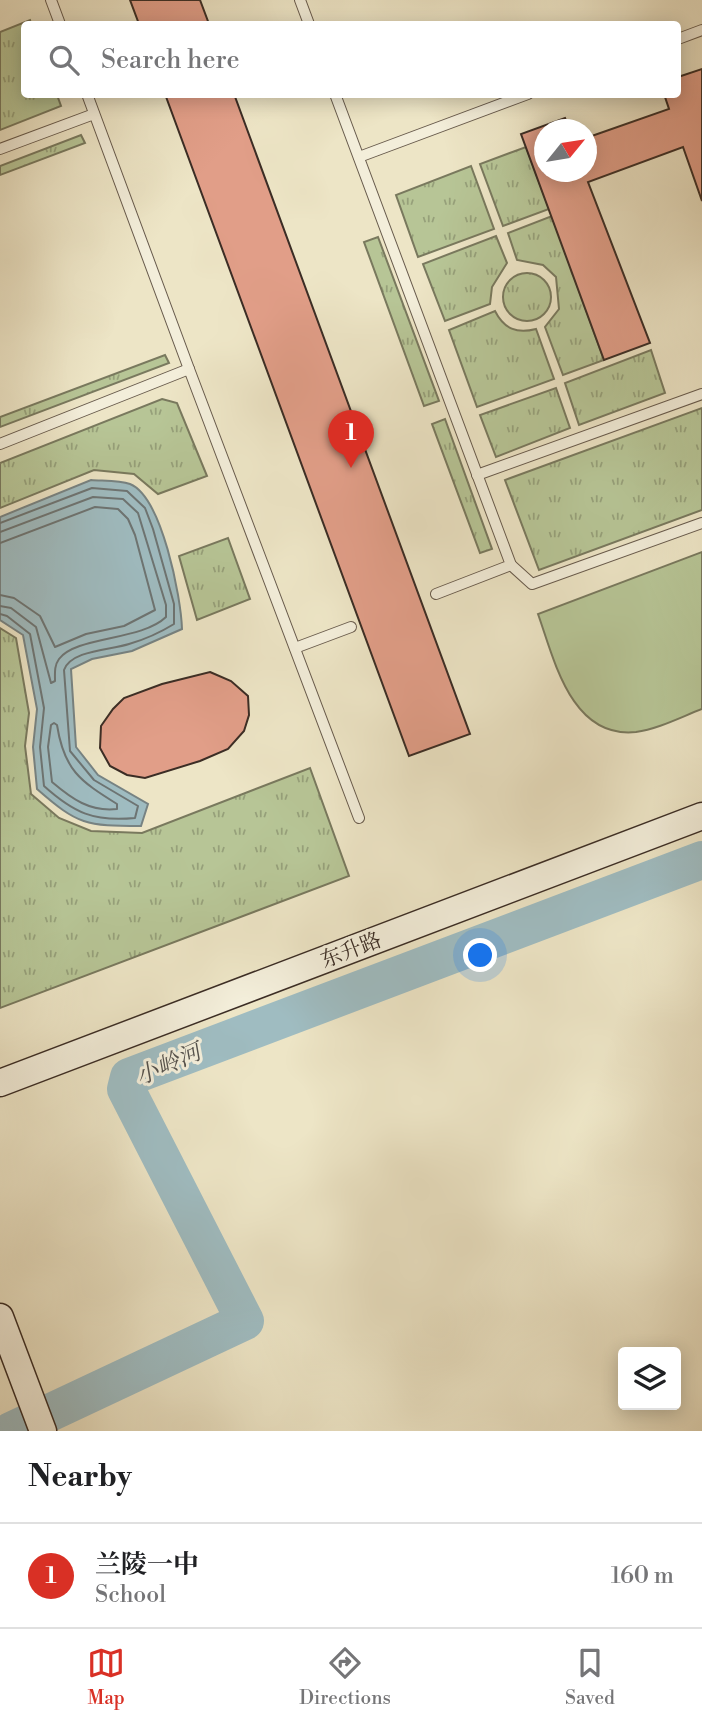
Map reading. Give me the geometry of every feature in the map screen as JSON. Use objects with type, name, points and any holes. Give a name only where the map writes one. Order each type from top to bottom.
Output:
[{"type":"street","name":"东升路","points":[[0,1083],[702,816]]},
{"type":"street","points":[[0,1317],[43,1431]]},
{"type":"lane","points":[[51,0],[59,21]]},
{"type":"lane","points":[[300,0],[308,21]]},
{"type":"lane","points":[[681,38],[702,30]]},
{"type":"lane","points":[[88,98],[359,818]]},
{"type":"lane","points":[[337,98],[512,565],[532,584],[702,523]]},
{"type":"lane","points":[[359,157],[517,98]]},
{"type":"lane","points":[[0,149],[94,114]]},
{"type":"lane","points":[[0,444],[189,369]]},
{"type":"lane","points":[[477,475],[702,394]]},
{"type":"lane","points":[[436,594],[512,565]]},
{"type":"lane","points":[[295,648],[351,627]]},
{"type":"green space","points":[[21,24],[21,98],[58,98],[61,106],[0,130],[0,32]]},
{"type":"green space","points":[[81,135],[85,143],[0,175],[0,166]]},
{"type":"green space","points":[[526,147],[534,169],[534,182],[539,182],[549,209],[503,226],[480,164]]},
{"type":"green space","points":[[471,166],[494,229],[418,257],[396,195]]},
{"type":"green space","points":[[552,216],[604,360],[563,375],[545,327],[559,309],[556,277],[543,265],[517,260],[508,233]]},
{"type":"green space","points":[[496,236],[507,263],[492,287],[490,304],[445,321],[423,264]]},
{"type":"green space","points":[[378,237],[439,401],[424,406],[364,242]]},
{"type":"green space","points":[[527,273],[544,280],[551,297],[544,314],[527,321],[510,314],[503,297],[510,280]]},
{"type":"green space","points":[[495,311],[512,329],[536,329],[554,379],[477,407],[449,330]]},
{"type":"green space","points":[[651,350],[665,393],[579,425],[565,383]]},
{"type":"green space","points":[[165,355],[169,363],[0,427],[0,417]]},
{"type":"green space","points":[[556,388],[570,428],[496,457],[480,415]]},
{"type":"green space","points":[[162,399],[177,403],[207,476],[158,494],[134,474],[94,470],[0,508],[0,463]]},
{"type":"green space","points":[[702,408],[702,510],[539,570],[505,480]]},
{"type":"green space","points":[[445,419],[492,549],[480,553],[432,424]]},
{"type":"green space","points":[[228,538],[250,599],[197,620],[179,556]]},
{"type":"green space","points":[[702,552],[702,709],[661,726],[636,732],[614,731],[596,723],[581,710],[569,692],[559,673],[538,614]]},
{"type":"green space","points":[[0,628],[16,638],[29,713],[25,746],[31,794],[59,818],[91,831],[142,833],[310,768],[349,876],[0,1008]]},
{"type":"water","points":[[91,480],[130,484],[141,493],[151,508],[168,549],[181,614],[182,629],[132,651],[92,659],[71,669],[76,747],[98,775],[148,804],[141,826],[84,821],[73,817],[37,789],[33,747],[37,709],[23,635],[0,620],[0,517]]},
{"type":"building","points":[[130,0],[200,0],[208,21],[138,21]]},
{"type":"building","points":[[702,69],[702,201],[683,147],[597,179],[597,134],[669,109],[665,98],[681,98],[681,76]]},
{"type":"building","points":[[166,98],[235,98],[470,734],[409,756]]},
{"type":"building","points":[[534,129],[534,169],[521,134]]},
{"type":"building","points":[[539,182],[588,182],[650,343],[604,360]]},
{"type":"building","points":[[210,672],[231,681],[248,696],[249,715],[244,731],[228,749],[145,778],[127,775],[110,766],[100,748],[101,726],[124,698],[162,684]]},
{"type":"waterway","name":"小岭河","points":[[11,1431],[245,1321],[126,1089],[129,1077],[702,860]]},
{"type":"place","name":"兰陵一中","points":[[351,468]]}]
